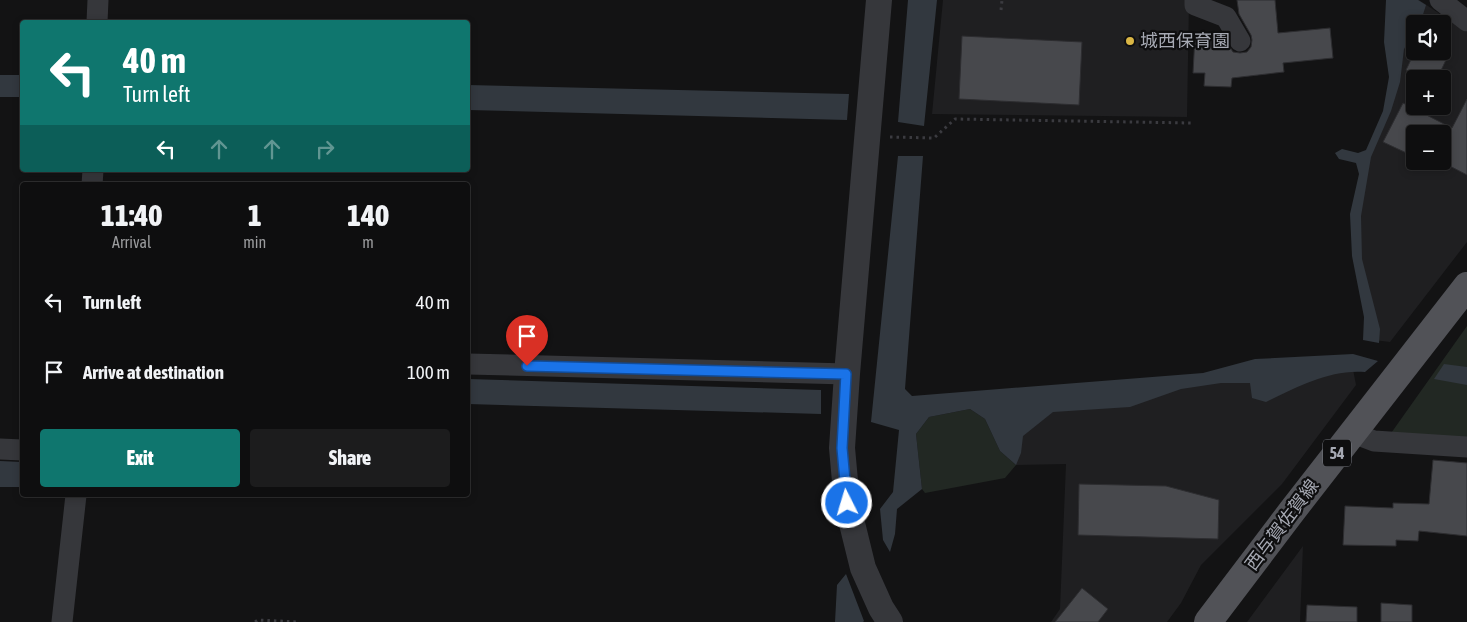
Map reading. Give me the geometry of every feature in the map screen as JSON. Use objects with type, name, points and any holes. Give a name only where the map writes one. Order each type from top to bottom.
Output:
[{"type":"main road","name":"西与賀佐賀線","points":[[1208,622],[1467,286]]},
{"type":"street","points":[[98,0],[98,20]]},
{"type":"street","points":[[878,0],[846,374],[842,448],[847,503],[863,568],[881,608],[890,622]]},
{"type":"street","points":[[1195,0],[1195,5],[1226,17],[1240,41]]},
{"type":"street","points":[[1440,0],[1467,20]]},
{"type":"street","points":[[470,364],[846,374]]},
{"type":"street","points":[[1353,433],[1374,441],[1467,447]]},
{"type":"street","points":[[0,449],[20,450]]},
{"type":"street","points":[[62,622],[76,497]]},
{"type":"path","points":[[1001,10],[1002,0]]},
{"type":"path","points":[[867,136],[934,138],[955,119],[1191,123]]},
{"type":"path","points":[[255,622],[258,620],[298,622]]},
{"type":"shaded area","points":[[908,0],[937,0],[924,126],[898,122]]},
{"type":"shaded area","points":[[943,0],[1189,0],[1187,117],[932,114]]},
{"type":"shaded area","points":[[1386,0],[1418,0],[1426,5],[1423,15],[1406,15],[1406,46],[1400,82],[1391,111],[1371,157],[1361,216],[1362,259],[1380,329],[1379,343],[1363,340],[1364,317],[1352,256],[1350,214],[1359,174],[1356,163],[1339,159],[1335,153],[1342,149],[1358,153],[1366,150],[1383,111],[1389,77],[1384,42]]},
{"type":"shaded area","points":[[1407,0],[1419,0],[1442,15],[1406,15],[1406,60],[1451,60],[1451,21],[1467,32],[1467,242],[1390,342],[1374,340],[1357,240],[1366,158],[1392,97]]},
{"type":"shaded area","points":[[0,75],[20,75],[20,97],[0,97]]},
{"type":"shaded area","points":[[470,85],[849,94],[847,120],[470,110]]},
{"type":"shaded area","points":[[898,156],[923,156],[905,389],[912,396],[1203,373],[1255,359],[1353,354],[1378,361],[1365,372],[1339,373],[1326,376],[1266,402],[1252,398],[1250,383],[1221,383],[1181,389],[1130,407],[1053,412],[1023,436],[1021,453],[1016,465],[1000,451],[985,419],[970,409],[929,417],[916,434],[922,489],[897,509],[895,534],[890,552],[883,540],[880,509],[893,492],[899,430],[871,422]]},
{"type":"shaded area","points":[[1467,326],[1467,440],[1389,436]]},
{"type":"shaded area","points":[[1352,364],[1356,385],[1282,484],[1201,565],[1181,603],[1167,622],[1051,622],[1060,609],[1066,464],[1016,465],[1009,400]]},
{"type":"shaded area","points":[[1444,364],[1467,367],[1467,385],[1434,379]]},
{"type":"shaded area","points":[[470,379],[821,390],[821,414],[470,404]]},
{"type":"shaded area","points":[[970,409],[985,419],[1000,451],[1016,465],[1005,478],[925,493],[922,489],[916,434],[929,417]]},
{"type":"shaded area","points":[[0,461],[20,462],[20,487],[0,487]]},
{"type":"shaded area","points":[[1303,546],[1300,622],[1247,622]]},
{"type":"shaded area","points":[[846,574],[863,622],[835,622],[837,585]]},
{"type":"building","points":[[1237,0],[1275,0],[1278,33],[1330,28],[1333,58],[1283,63],[1284,72],[1232,78],[1231,87],[1204,86],[1205,73],[1193,73],[1195,36],[1224,38],[1233,52],[1247,52],[1251,47],[1251,35],[1239,14]]},
{"type":"building","points":[[962,36],[1082,42],[1079,105],[959,99]]},
{"type":"building","points":[[1411,60],[1446,60],[1441,70],[1406,70]]},
{"type":"building","points":[[1467,99],[1467,175],[1451,167],[1452,128]]},
{"type":"building","points":[[1403,103],[1406,105],[1406,115],[1427,115],[1446,125],[1406,125],[1406,153],[1383,142]]},
{"type":"building","points":[[1433,460],[1467,463],[1467,536],[1419,531],[1418,541],[1396,540],[1396,546],[1343,545],[1345,506],[1393,508],[1393,503],[1429,504]]},
{"type":"building","points":[[1079,484],[1166,486],[1219,500],[1218,539],[1078,535]]},
{"type":"building","points":[[1082,588],[1108,609],[1098,622],[1055,622]]},
{"type":"building","points":[[1381,603],[1412,605],[1412,622],[1381,622]]},
{"type":"building","points":[[1307,605],[1357,607],[1357,622],[1306,622]]},
{"type":"place","name":"城西保育園","points":[[1130,41]]},
{"type":"route","points":[[527,366],[846,374],[842,448],[847,503]]}]
